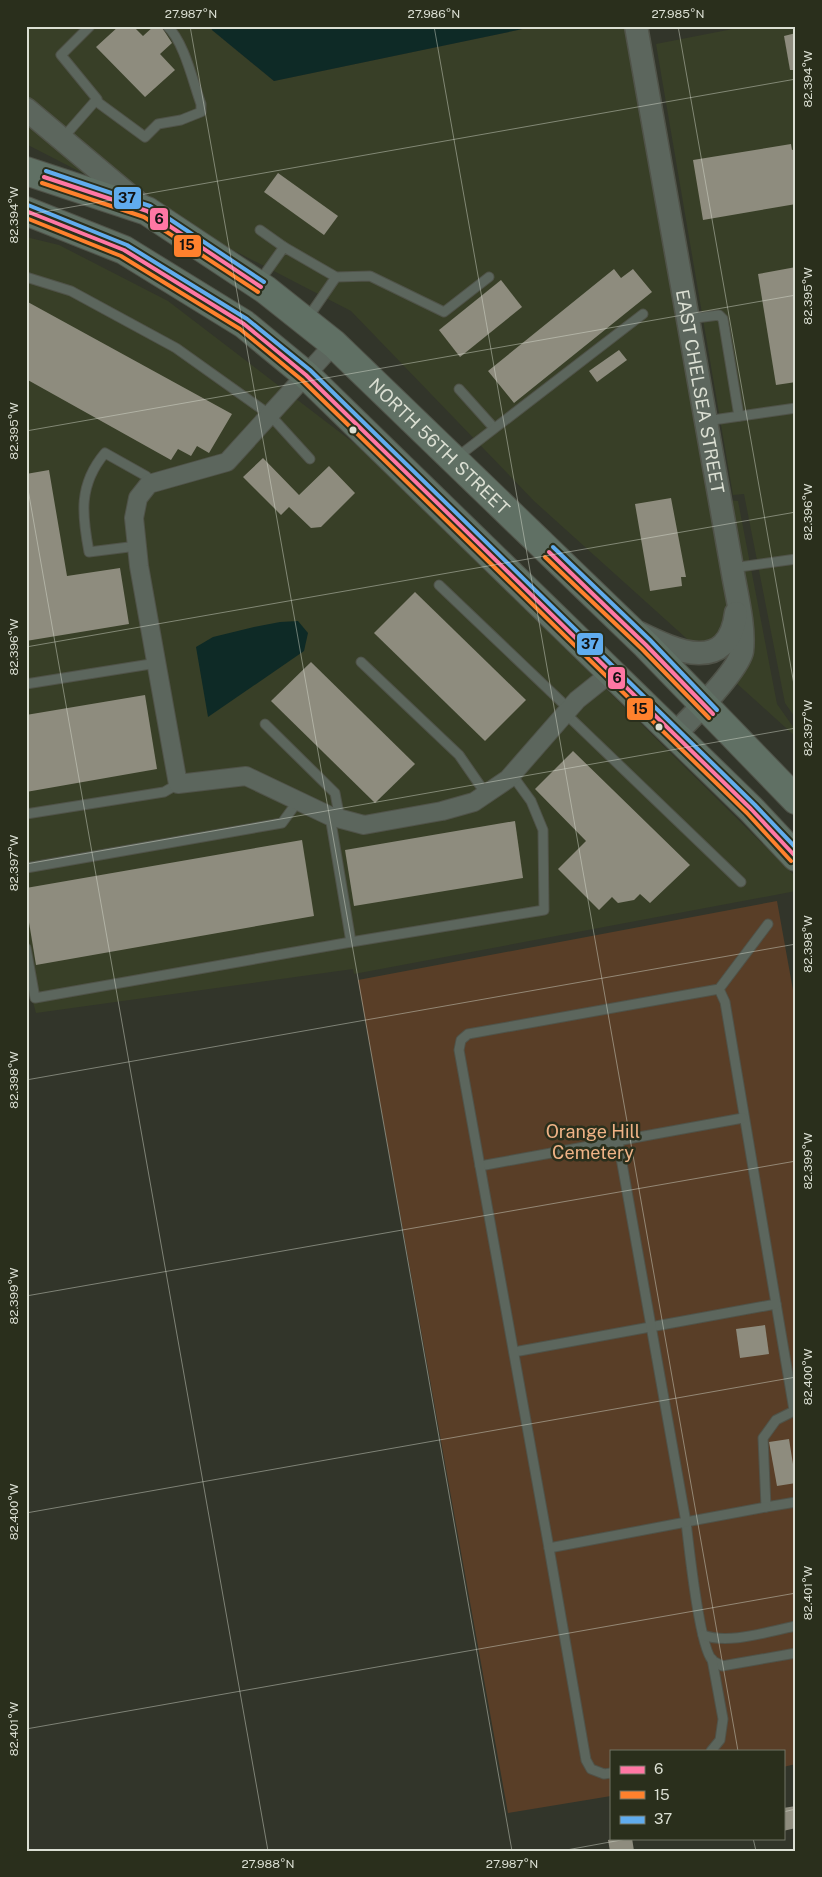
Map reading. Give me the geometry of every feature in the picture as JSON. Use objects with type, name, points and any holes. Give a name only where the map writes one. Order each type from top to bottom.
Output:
[{"type":"main road","name":"NORTH 56TH STREET","points":[[26,171],[147,211],[257,285],[334,344],[628,628],[796,800]]},
{"type":"main road","points":[[26,211],[124,250],[244,324],[306,374],[675,734],[751,809],[796,857]]},
{"type":"street","name":"EAST CHELSEA STREET","points":[[636,26],[732,568],[742,640],[742,653],[738,662],[704,705],[675,734]]},
{"type":"street","points":[[26,109],[147,211]]},
{"type":"street","points":[[334,344],[228,462],[149,484],[138,498],[134,518],[137,546],[178,784],[246,776],[335,817],[364,825],[442,811],[474,802],[512,775],[577,700],[612,672]]},
{"type":"street","points":[[628,628],[668,648],[692,654],[702,654],[712,651],[729,637],[735,622],[737,602]]},
{"type":"lane","points":[[90,26],[61,55],[97,99],[96,101],[145,137],[158,124],[181,120],[201,112],[201,104],[181,44],[175,33],[167,26]]},
{"type":"lane","points":[[62,139],[96,101]]},
{"type":"lane","points":[[260,230],[284,248],[336,277],[370,276],[444,312],[489,277]]},
{"type":"lane","points":[[257,285],[284,248]]},
{"type":"lane","points":[[26,277],[72,291],[176,348],[270,415],[310,459]]},
{"type":"lane","points":[[305,322],[336,277]]},
{"type":"lane","points":[[454,460],[643,314]]},
{"type":"lane","points":[[688,319],[719,316],[724,319],[739,416]]},
{"type":"lane","points":[[459,389],[494,428]]},
{"type":"lane","points":[[706,421],[796,408]]},
{"type":"lane","points":[[137,546],[89,552],[83,518],[84,495],[95,466],[104,453],[146,476],[153,483]]},
{"type":"lane","points":[[732,568],[796,559]]},
{"type":"lane","points":[[439,585],[741,882]]},
{"type":"lane","points":[[361,662],[459,755],[486,794]]},
{"type":"lane","points":[[26,684],[157,663]]},
{"type":"lane","points":[[265,724],[335,793],[335,817],[350,942]]},
{"type":"lane","points":[[26,948],[35,998],[350,942],[544,910],[543,830],[531,801],[512,775]]},
{"type":"lane","points":[[26,814],[164,792],[178,784]]},
{"type":"lane","points":[[26,868],[282,823],[298,801]]},
{"type":"lane","points":[[610,1773],[604,1774],[591,1769],[586,1760],[459,1050],[461,1040],[468,1034],[718,989],[768,924]]},
{"type":"lane","points":[[718,989],[725,1002],[743,1118],[795,1410],[776,1420],[763,1438],[766,1507]]},
{"type":"lane","points":[[480,1166],[743,1118]]},
{"type":"lane","points":[[618,1141],[686,1522],[691,1568],[703,1635],[712,1659],[723,1719],[720,1740],[712,1750]]},
{"type":"lane","points":[[514,1352],[776,1304]]},
{"type":"lane","points":[[549,1548],[796,1502]]},
{"type":"lane","points":[[703,1635],[714,1639],[740,1637],[796,1626]]},
{"type":"lane","points":[[712,1659],[722,1666],[796,1653]]},
{"type":"shaded area","points":[[26,26],[211,26],[212,30],[274,81],[537,26],[627,26],[728,602],[726,621],[716,640],[696,647],[534,501],[351,311],[175,220],[26,99]]},
{"type":"shaded area","points":[[748,26],[796,26],[796,719],[785,703],[744,494],[733,495],[656,44]]},
{"type":"shaded area","points":[[26,120],[100,182],[26,144]]},
{"type":"shaded area","points":[[26,237],[59,245],[168,301],[283,389],[223,456],[131,494],[169,785],[244,784],[326,822],[479,808],[583,705],[605,688],[796,877],[796,891],[354,974],[353,969],[36,1013],[26,977]]},
{"type":"shaded area","points":[[295,398],[363,450],[594,677],[502,774],[471,795],[440,804],[365,817],[333,809],[250,769],[185,775],[148,564],[143,518],[146,501],[154,490],[230,470]]},
{"type":"shaded area","points":[[728,500],[738,501],[777,704],[796,731],[796,737],[734,681]]},
{"type":"green space","name":"Orange Hill Cemetery","points":[[777,901],[796,1007],[796,1764],[784,1767],[784,1750],[610,1750],[610,1796],[508,1813],[358,980]]},
{"type":"water","points":[[211,26],[537,26],[274,81],[212,30]]},
{"type":"water","points":[[298,621],[308,633],[304,651],[208,717],[196,647],[213,637],[280,622]]},
{"type":"building","points":[[119,26],[133,26],[143,36],[154,26],[161,26],[172,43],[160,54],[175,70],[145,97],[96,47]]},
{"type":"building","points":[[796,33],[796,70],[790,70],[784,36]]},
{"type":"building","points":[[791,144],[792,150],[796,149],[796,204],[703,220],[693,160]]},
{"type":"building","points":[[278,173],[338,216],[324,235],[264,192]]},
{"type":"building","points":[[796,267],[796,382],[776,385],[758,274]]},
{"type":"building","points":[[614,269],[621,278],[633,269],[652,292],[514,403],[488,371]]},
{"type":"building","points":[[501,280],[522,307],[460,357],[439,330]]},
{"type":"building","points":[[26,301],[232,414],[209,453],[197,446],[191,456],[178,449],[171,460],[26,379]]},
{"type":"building","points":[[619,350],[627,360],[597,382],[589,371]]},
{"type":"building","points":[[263,458],[299,495],[329,466],[355,493],[321,527],[311,528],[289,507],[281,515],[243,477]]},
{"type":"building","points":[[49,470],[67,576],[120,568],[129,624],[26,641],[26,474]]},
{"type":"building","points":[[671,498],[686,577],[681,577],[682,586],[650,591],[635,504]]},
{"type":"building","points":[[415,592],[526,700],[485,741],[374,633]]},
{"type":"building","points":[[311,662],[415,764],[375,803],[271,701]]},
{"type":"building","points":[[145,695],[157,769],[26,792],[26,715]]},
{"type":"building","points":[[573,751],[690,865],[650,903],[640,894],[634,900],[618,903],[612,897],[599,910],[558,869],[586,841],[535,789]]},
{"type":"building","points":[[515,821],[523,878],[354,906],[345,850]]},
{"type":"building","points":[[302,840],[314,916],[36,965],[26,904],[26,888]]},
{"type":"building","points":[[765,1325],[769,1354],[740,1358],[736,1329]]},
{"type":"building","points":[[789,1439],[796,1483],[777,1486],[769,1442]]},
{"type":"building","points":[[796,1806],[796,1828],[784,1831],[784,1808]]},
{"type":"building","points":[[608,1840],[632,1840],[634,1851],[610,1851]]},
{"type":"transit line","name":"37","points":[[46,171],[150,206],[264,282]]},
{"type":"transit line","name":"6","points":[[44,177],[147,211],[261,287]]},
{"type":"transit line","name":"15","points":[[42,183],[144,217],[258,292]]},
{"type":"transit line","name":"37","points":[[28,205],[127,245],[247,319],[310,370],[755,805],[796,848]]},
{"type":"transit line","name":"6","points":[[26,211],[124,250],[244,324],[306,375],[751,809],[796,857]]},
{"type":"transit line","name":"15","points":[[26,218],[121,256],[240,329],[302,380],[747,813],[791,861]]},
{"type":"transit line","name":"37","points":[[553,547],[650,640],[717,710]]},
{"type":"transit line","name":"6","points":[[549,552],[646,645],[713,714]]},
{"type":"transit line","name":"15","points":[[545,557],[642,649],[709,718]]}]
